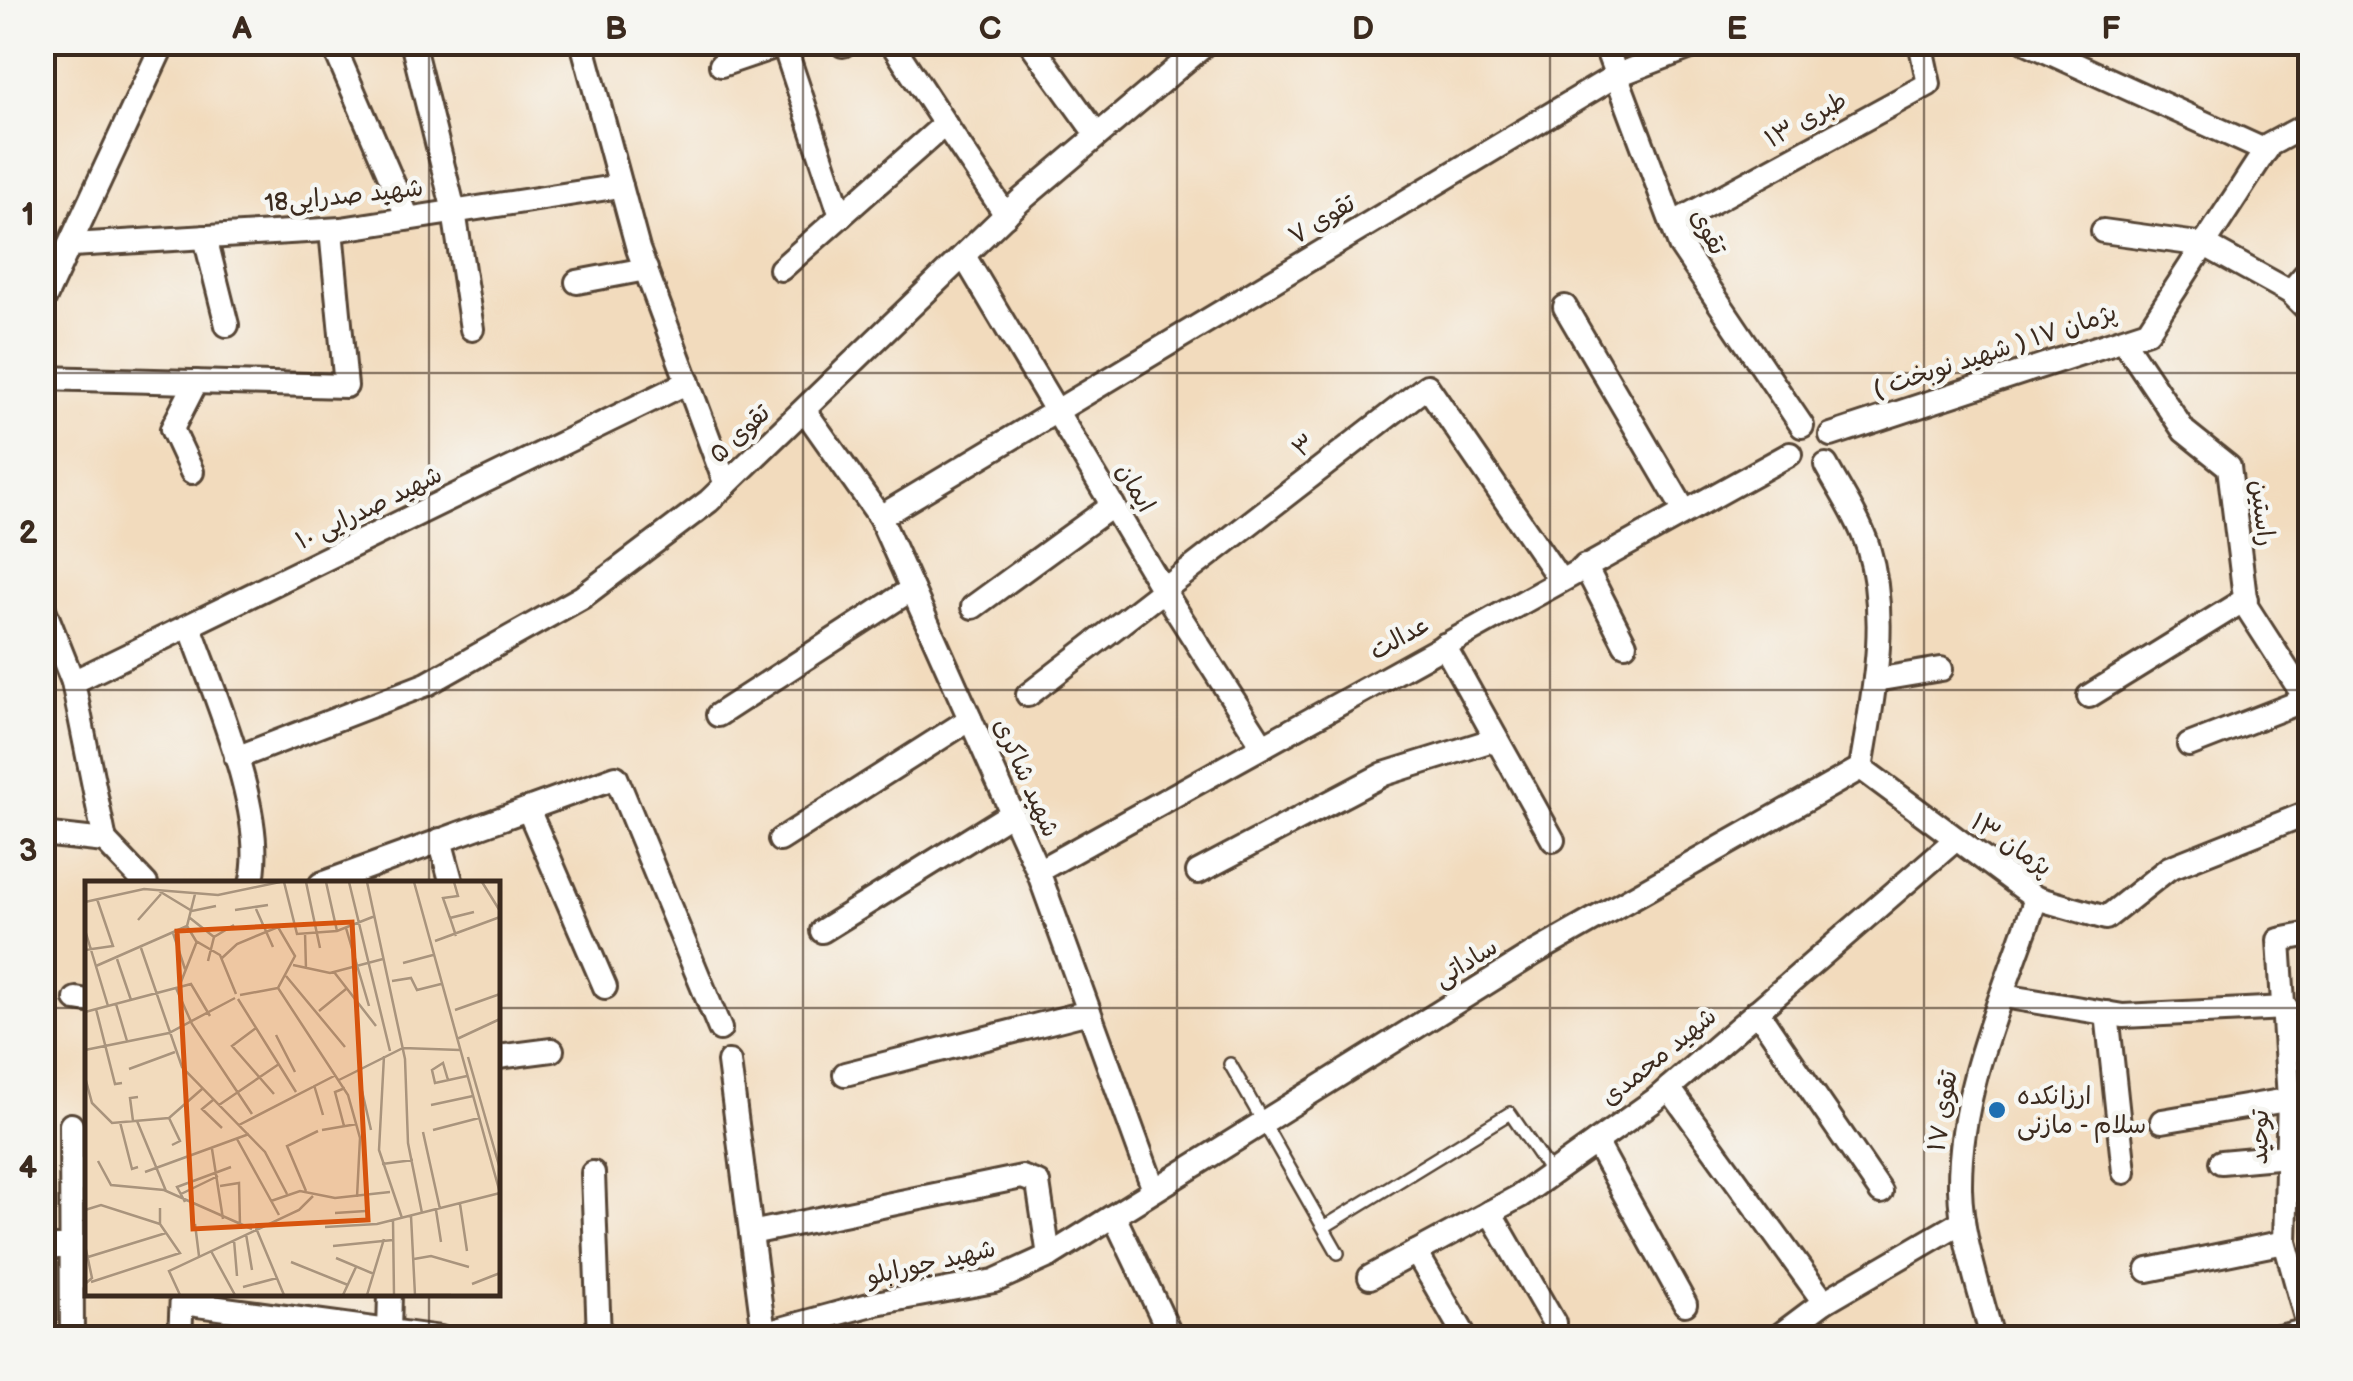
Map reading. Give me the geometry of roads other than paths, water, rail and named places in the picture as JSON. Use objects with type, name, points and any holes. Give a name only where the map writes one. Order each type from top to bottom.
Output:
[{"type":"street","points":[[42,304],[164,42]]},
{"type":"street","points":[[332,42],[408,218]]},
{"type":"street","points":[[412,42],[454,212],[472,329]]},
{"type":"street","points":[[582,42],[646,269],[726,484]]},
{"type":"street","points":[[891,42],[1006,214]]},
{"type":"street","points":[[1030,42],[1097,135]]},
{"type":"street","name":"تقوی ۵","points":[[236,758],[427,684],[582,597],[726,484],[1006,214],[1208,42]]},
{"type":"street","name":"تقوی","points":[[1604,42],[1680,246],[1802,426]]},
{"type":"street","name":"تقوی ۷","points":[[880,517],[1615,76],[1704,42]]},
{"type":"street","name":"طبری ۱۳","points":[[1672,224],[1929,84],[1920,42]]},
{"type":"street","points":[[721,65],[783,43],[841,216]]},
{"type":"street","points":[[2045,46],[2266,151]]},
{"type":"street","name":"پژمان ۱۷ ( شهید نوبخت )","points":[[1832,435],[2148,331],[2266,151],[2310,123]]},
{"type":"street","points":[[781,269],[945,124]]},
{"type":"street","name":"شهید صدرایی18","points":[[72,245],[331,230],[621,186]]},
{"type":"street","points":[[42,378],[346,386],[331,230]]},
{"type":"street","points":[[2103,231],[2204,245],[2290,292],[2310,312]]},
{"type":"street","points":[[205,237],[227,325]]},
{"type":"street","name":"ایمان","points":[[964,256],[1163,590],[1263,746]]},
{"type":"street","points":[[577,282],[646,269]]},
{"type":"street","points":[[2290,292],[2310,269]]},
{"type":"street","points":[[1565,308],[1684,510]]},
{"type":"street","name":"راستین","points":[[2122,340],[2184,431],[2229,467],[2246,598],[2275,656],[2309,704]]},
{"type":"street","points":[[192,472],[172,428],[196,382]]},
{"type":"street","name":"شهید صدرایی ۱۰","points":[[72,682],[688,382]]},
{"type":"street","name":"۳","points":[[1028,694],[1427,386],[1560,580]]},
{"type":"street","name":"شهید شاکری","points":[[805,411],[880,517],[1038,872],[1154,1190]]},
{"type":"street","points":[[1813,424],[1832,435],[1833,456],[1826,465],[1806,469],[1790,454],[1790,443],[1802,426],[1813,424]]},
{"type":"street","name":"عدالت","points":[[1038,872],[1790,454]]},
{"type":"street","points":[[1826,465],[1867,544],[1880,628],[1875,680],[1858,770]]},
{"type":"street","points":[[972,607],[1113,504]]},
{"type":"street","points":[[1585,566],[1624,644]]},
{"type":"street","points":[[718,715],[912,589]]},
{"type":"street","points":[[2089,696],[2246,598]]},
{"type":"street","points":[[42,604],[51,651],[72,682],[106,841],[143,881]]},
{"type":"street","points":[[190,626],[236,758],[258,858],[252,881]]},
{"type":"street","points":[[1444,644],[1553,840]]},
{"type":"street","points":[[1875,680],[1941,669]]},
{"type":"street","points":[[2189,745],[2309,704]]},
{"type":"street","points":[[780,840],[970,719]]},
{"type":"street","points":[[1198,872],[1384,774],[1496,738]]},
{"type":"street","name":"پژمان ۱۳","points":[[1858,770],[2036,898],[2106,918],[2169,868],[2310,812]]},
{"type":"street","name":"ساداتی","points":[[1114,1216],[1533,954],[1858,770]]},
{"type":"street","points":[[329,881],[616,776],[720,1029]]},
{"type":"street","points":[[528,808],[605,987]]},
{"type":"street","points":[[822,931],[1012,814]]},
{"type":"street","points":[[42,834],[106,841]]},
{"type":"street","points":[[440,840],[451,881]]},
{"type":"street","name":"شهید محمدی","points":[[1370,1277],[1490,1212],[1596,1142],[1668,1088],[1954,840]]},
{"type":"street","name":"تقوی ۱۷","points":[[1992,1338],[1963,1221],[1960,1186],[1973,1077],[2036,898]]},
{"type":"street","name":"توحید","points":[[2310,934],[2280,940],[2300,1098],[2287,1156],[2294,1250],[2310,1331]]},
{"type":"street","points":[[2004,996],[2107,1013],[2286,1008]]},
{"type":"street","points":[[1757,1011],[1881,1192]]},
{"type":"street","points":[[845,1074],[1089,1012]]},
{"type":"street","points":[[2107,1013],[2124,1172]]},
{"type":"street","points":[[500,1056],[552,1050]]},
{"type":"street","points":[[729,1062],[751,1233],[756,1336]]},
{"type":"street","points":[[1668,1088],[1824,1302]]},
{"type":"street","points":[[2162,1121],[2300,1098]]},
{"type":"street","points":[[71,1125],[80,1246],[72,1338]]},
{"type":"street","points":[[1596,1142],[1685,1304]]},
{"type":"street","points":[[2221,1162],[2287,1156]]},
{"type":"street","points":[[593,1173],[599,1338]]},
{"type":"street","points":[[751,1233],[1022,1177],[1038,1184],[1050,1256]]},
{"type":"street","points":[[1490,1212],[1554,1323]]},
{"type":"street","points":[[1114,1216],[1172,1338]]},
{"type":"street","name":"شهید جورابلو","points":[[756,1336],[876,1303],[994,1281],[1050,1256],[1114,1216]]},
{"type":"street","points":[[1776,1338],[1824,1302],[1963,1221]]},
{"type":"street","points":[[42,1247],[80,1246]]},
{"type":"street","points":[[2148,1270],[2294,1250]]},
{"type":"street","points":[[1416,1252],[1466,1338]]},
{"type":"street","points":[[389,1332],[390,1296]]},
{"type":"street","points":[[180,1338],[182,1298],[441,1338]]},
{"type":"street","points":[[2275,1338],[2310,1331]]},
{"type":"lane","points":[[1230,1064],[1261,1125],[1338,1252]]},
{"type":"lane","points":[[1324,1226],[1510,1113],[1552,1174]]},
{"type":"place","name":"ارزانکده سلام - مازنی","points":[[1997,1110]]}]
